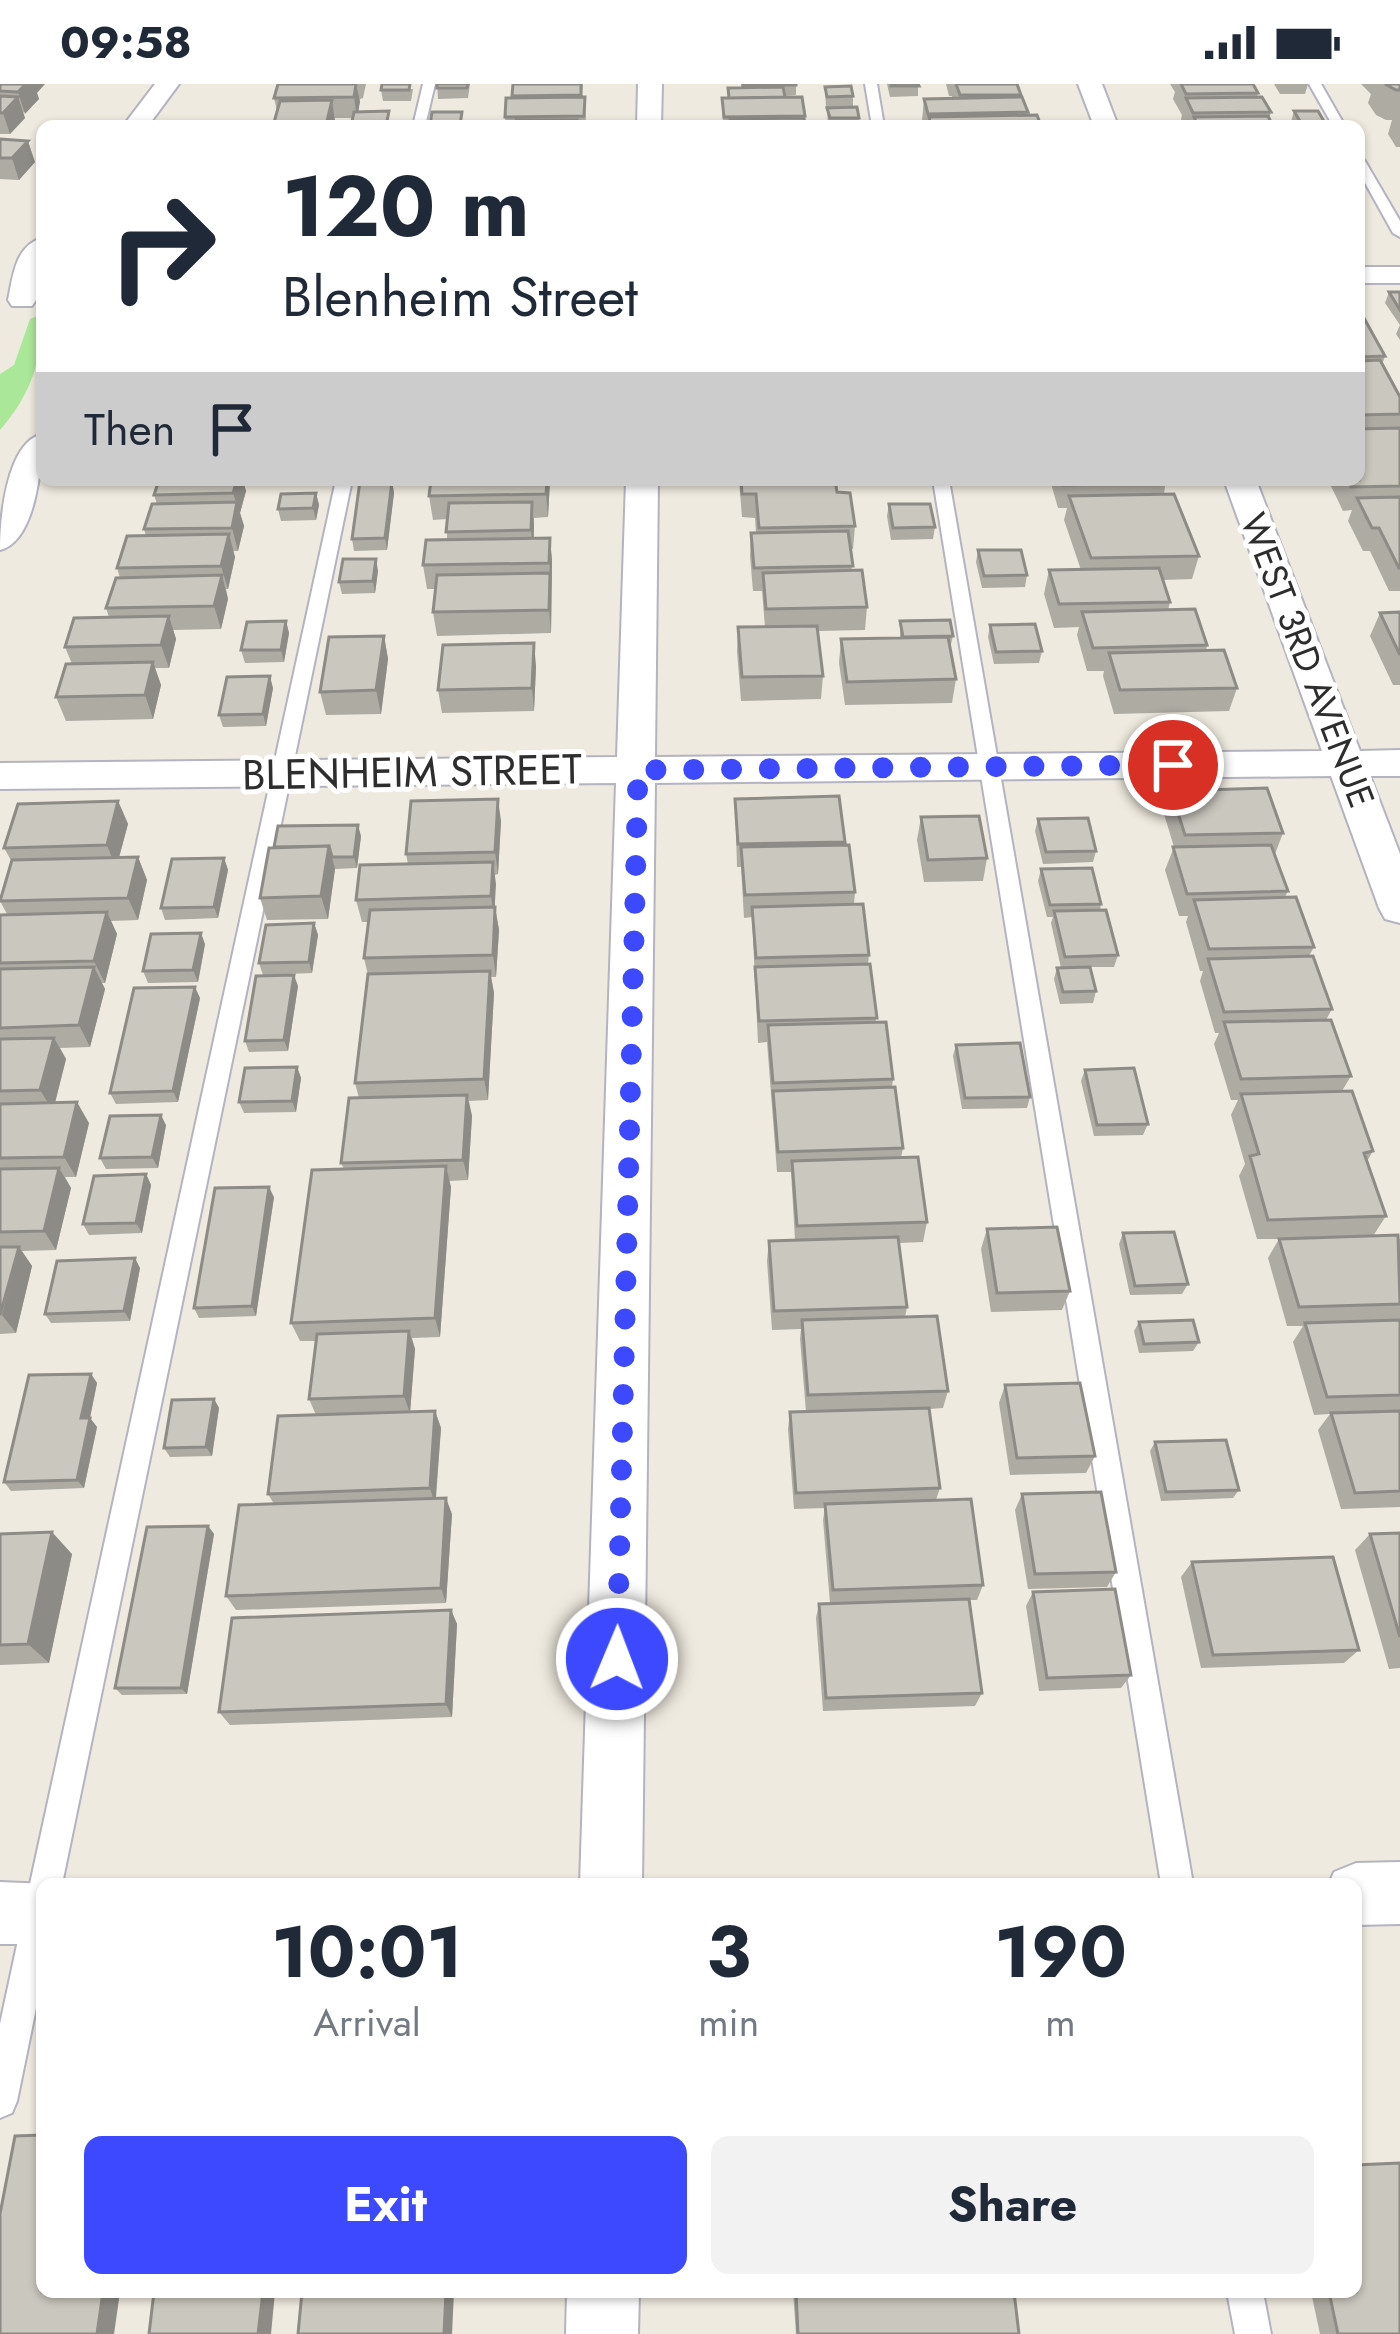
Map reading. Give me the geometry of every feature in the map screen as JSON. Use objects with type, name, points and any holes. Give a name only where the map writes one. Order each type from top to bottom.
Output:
[{"type":"street","points":[[140,120],[167,84]]},
{"type":"street","points":[[649,120],[650,84]]},
{"type":"street","points":[[1090,84],[1104,120]]},
{"type":"street","points":[[22,300],[36,254]]},
{"type":"street","points":[[1365,275],[1400,275]]},
{"type":"street","points":[[0,541],[36,458]]},
{"type":"street","points":[[611,1878],[642,486]]},
{"type":"street","name":"WEST 3RD AVENUE","points":[[1242,486],[1400,908]]},
{"type":"street","name":"BLENHEIM STREET","points":[[0,776],[1400,763]]},
{"type":"street","points":[[1362,1894],[1400,1893]]},
{"type":"street","points":[[602,2334],[603,2298]]},
{"type":"lane","points":[[420,120],[429,84]]},
{"type":"lane","points":[[871,84],[877,120]]},
{"type":"lane","points":[[1315,84],[1336,120]]},
{"type":"lane","points":[[1365,172],[1400,233]]},
{"type":"lane","points":[[40,1878],[343,486]]},
{"type":"lane","points":[[942,486],[1176,1878]]},
{"type":"lane","points":[[0,2101],[34,1905]]},
{"type":"lane","points":[[1246,2298],[1252,2334]]},
{"type":"green space","points":[[36,316],[33,376],[0,430],[0,374],[14,365],[30,319]]},
{"type":"building","points":[[0,84],[26,84],[18,92],[0,91]]},
{"type":"building","points":[[278,84],[356,84],[354,97],[274,98]]},
{"type":"building","points":[[382,84],[410,84],[409,90],[381,90]]},
{"type":"building","points":[[437,84],[468,84],[467,88],[437,88]]},
{"type":"building","points":[[513,84],[581,84],[581,95],[512,96]]},
{"type":"building","points":[[956,84],[1017,84],[1021,95],[960,95]]},
{"type":"building","points":[[1181,84],[1253,84],[1258,93],[1186,94]]},
{"type":"building","points":[[851,86],[853,96],[827,97],[825,87]]},
{"type":"building","points":[[783,87],[785,97],[729,98],[728,88]]},
{"type":"building","points":[[0,96],[18,97],[0,113]]},
{"type":"building","points":[[585,97],[584,116],[505,117],[506,98]]},
{"type":"building","points":[[802,97],[805,116],[724,117],[722,98]]},
{"type":"building","points":[[1022,97],[1028,112],[928,114],[924,99]]},
{"type":"building","points":[[1262,97],[1271,112],[1193,113],[1186,98]]},
{"type":"building","points":[[332,100],[327,120],[275,120],[280,101]]},
{"type":"building","points":[[857,107],[859,118],[830,118],[827,108]]},
{"type":"building","points":[[389,111],[387,120],[352,120],[354,112]]},
{"type":"building","points":[[1294,111],[1318,111],[1323,120],[1299,120]]},
{"type":"building","points":[[432,112],[462,112],[461,120],[431,120]]},
{"type":"building","points":[[1037,115],[1039,120],[930,120]]},
{"type":"building","points":[[1268,116],[1270,120],[1195,120]]},
{"type":"building","points":[[804,118],[804,120],[730,120]]},
{"type":"building","points":[[0,139],[28,141],[12,158],[0,158]]},
{"type":"building","points":[[1389,292],[1400,292],[1400,310]]},
{"type":"building","points":[[1365,320],[1385,356],[1365,357]]},
{"type":"building","points":[[1380,360],[1400,397],[1400,414],[1365,415],[1365,361]]},
{"type":"building","points":[[1400,428],[1400,486],[1351,487],[1365,486],[1365,429]]},
{"type":"building","points":[[157,486],[235,486],[233,493],[154,495]]},
{"type":"building","points":[[359,486],[391,486],[385,538],[352,539]]},
{"type":"building","points":[[430,486],[547,486],[546,494],[429,496]]},
{"type":"building","points":[[741,486],[836,486],[837,492],[850,493],[855,526],[759,528],[756,494],[742,494]]},
{"type":"building","points":[[316,493],[313,508],[278,509],[281,494]]},
{"type":"building","points":[[1174,494],[1199,556],[1091,558],[1069,496]]},
{"type":"building","points":[[1400,497],[1400,568],[1399,568],[1357,498]]},
{"type":"building","points":[[237,502],[232,528],[144,529],[152,504]]},
{"type":"building","points":[[532,502],[531,530],[446,532],[449,503]]},
{"type":"building","points":[[889,504],[930,504],[935,527],[893,528]]},
{"type":"building","points":[[848,531],[853,566],[754,568],[751,533]]},
{"type":"building","points":[[229,534],[221,566],[117,568],[127,536]]},
{"type":"building","points":[[550,538],[549,563],[423,565],[426,540]]},
{"type":"building","points":[[978,550],[1021,550],[1027,575],[984,576]]},
{"type":"building","points":[[343,559],[376,559],[373,581],[339,582]]},
{"type":"building","points":[[1159,568],[1170,602],[1059,604],[1049,570]]},
{"type":"building","points":[[862,570],[867,607],[766,609],[763,573]]},
{"type":"building","points":[[550,573],[549,610],[433,612],[437,575]]},
{"type":"building","points":[[222,575],[214,606],[106,608],[116,578]]},
{"type":"building","points":[[1195,609],[1207,645],[1093,648],[1082,612]]},
{"type":"building","points":[[1400,612],[1400,655],[1380,613]]},
{"type":"building","points":[[169,616],[161,645],[65,647],[74,618]]},
{"type":"building","points":[[950,620],[953,636],[903,637],[900,621]]},
{"type":"building","points":[[286,621],[281,650],[241,650],[247,622]]},
{"type":"building","points":[[1035,624],[1042,651],[996,652],[990,625]]},
{"type":"building","points":[[817,626],[823,676],[742,677],[738,627]]},
{"type":"building","points":[[384,636],[376,690],[320,692],[329,637]]},
{"type":"building","points":[[948,637],[956,679],[847,682],[841,639]]},
{"type":"building","points":[[534,643],[532,688],[438,690],[443,645]]},
{"type":"building","points":[[1224,650],[1237,688],[1120,690],[1109,653]]},
{"type":"building","points":[[153,662],[145,695],[56,697],[66,664]]},
{"type":"building","points":[[270,676],[263,714],[219,715],[227,677]]},
{"type":"building","points":[[1267,788],[1283,833],[1185,835],[1171,791]]},
{"type":"building","points":[[839,796],[845,842],[738,844],[735,799]]},
{"type":"building","points":[[498,799],[495,852],[406,854],[411,801]]},
{"type":"building","points":[[118,801],[107,845],[4,848],[18,804]]},
{"type":"building","points":[[979,816],[987,858],[928,860],[921,817]]},
{"type":"building","points":[[1088,818],[1096,851],[1046,852],[1038,819]]},
{"type":"building","points":[[358,825],[354,857],[332,857],[329,846],[274,847],[278,826]]},
{"type":"building","points":[[849,845],[855,892],[745,895],[741,847]]},
{"type":"building","points":[[1271,845],[1288,891],[1187,894],[1173,847]]},
{"type":"building","points":[[329,846],[321,896],[260,898],[269,848]]},
{"type":"building","points":[[138,857],[128,898],[0,901],[12,860]]},
{"type":"building","points":[[224,858],[214,907],[161,908],[172,859]]},
{"type":"building","points":[[493,862],[491,896],[356,900],[360,865]]},
{"type":"building","points":[[1092,868],[1101,904],[1050,905],[1041,869]]},
{"type":"building","points":[[1296,897],[1314,947],[1209,949],[1194,900]]},
{"type":"building","points":[[863,904],[869,955],[756,958],[752,907]]},
{"type":"building","points":[[495,907],[493,955],[364,958],[370,910]]},
{"type":"building","points":[[1106,910],[1118,955],[1065,957],[1054,911]]},
{"type":"building","points":[[107,912],[94,961],[0,963],[0,915]]},
{"type":"building","points":[[314,923],[309,962],[259,963],[266,925]]},
{"type":"building","points":[[201,933],[193,970],[143,971],[151,934]]},
{"type":"building","points":[[1313,956],[1332,1009],[1224,1012],[1208,959]]},
{"type":"building","points":[[870,964],[877,1018],[759,1021],[755,967]]},
{"type":"building","points":[[94,967],[79,1025],[0,1028],[0,969]]},
{"type":"building","points":[[1090,967],[1096,991],[1063,992],[1057,968]]},
{"type":"building","points":[[490,971],[484,1079],[355,1083],[368,974]]},
{"type":"building","points":[[294,975],[284,1040],[245,1041],[256,976]]},
{"type":"building","points":[[195,987],[173,1091],[110,1093],[134,988]]},
{"type":"building","points":[[1331,1020],[1351,1076],[1241,1079],[1224,1022]]},
{"type":"building","points":[[886,1022],[893,1079],[773,1083],[768,1025]]},
{"type":"building","points":[[54,1038],[40,1090],[0,1091],[0,1039]]},
{"type":"building","points":[[1020,1043],[1030,1097],[965,1098],[956,1045]]},
{"type":"building","points":[[297,1067],[292,1101],[239,1102],[245,1068]]},
{"type":"building","points":[[1134,1068],[1148,1124],[1097,1125],[1085,1070]]},
{"type":"building","points":[[895,1087],[903,1148],[778,1152],[773,1091]]},
{"type":"building","points":[[1352,1091],[1373,1151],[1364,1153],[1386,1216],[1268,1220],[1250,1156],[1259,1154],[1241,1094]]},
{"type":"building","points":[[467,1095],[463,1160],[341,1163],[349,1098]]},
{"type":"building","points":[[77,1102],[64,1157],[0,1158],[0,1104]]},
{"type":"building","points":[[161,1115],[152,1157],[100,1158],[110,1116]]},
{"type":"building","points":[[918,1157],[927,1222],[797,1226],[792,1161]]},
{"type":"building","points":[[446,1166],[435,1318],[291,1323],[312,1170]]},
{"type":"building","points":[[59,1168],[44,1231],[0,1232],[0,1169]]},
{"type":"building","points":[[146,1174],[136,1223],[83,1224],[94,1176]]},
{"type":"building","points":[[269,1187],[252,1306],[194,1308],[215,1188]]},
{"type":"building","points":[[1057,1227],[1070,1291],[997,1293],[987,1229]]},
{"type":"building","points":[[1174,1232],[1188,1284],[1135,1286],[1123,1233]]},
{"type":"building","points":[[1398,1235],[1400,1304],[1299,1307],[1279,1239]]},
{"type":"building","points":[[898,1237],[907,1307],[774,1311],[769,1241]]},
{"type":"building","points":[[0,1247],[19,1247],[0,1315]]},
{"type":"building","points":[[135,1258],[124,1311],[45,1314],[57,1261]]},
{"type":"building","points":[[937,1316],[948,1391],[808,1395],[802,1320]]},
{"type":"building","points":[[1193,1320],[1199,1342],[1144,1344],[1139,1322]]},
{"type":"building","points":[[1400,1320],[1400,1395],[1327,1397],[1305,1323]]},
{"type":"building","points":[[409,1331],[404,1396],[309,1399],[317,1334]]},
{"type":"building","points":[[91,1374],[81,1418],[90,1418],[77,1480],[4,1482],[29,1375]]},
{"type":"building","points":[[1080,1383],[1095,1456],[1017,1458],[1005,1385]]},
{"type":"building","points":[[214,1399],[206,1447],[164,1448],[172,1400]]},
{"type":"building","points":[[929,1408],[940,1488],[796,1493],[790,1412]]},
{"type":"building","points":[[435,1411],[430,1488],[268,1494],[278,1416]]},
{"type":"building","points":[[1400,1411],[1400,1491],[1355,1493],[1331,1413]]},
{"type":"building","points":[[1226,1440],[1239,1490],[1166,1492],[1155,1442]]},
{"type":"building","points":[[1101,1492],[1116,1572],[1035,1574],[1022,1494]]},
{"type":"building","points":[[446,1498],[441,1588],[226,1596],[239,1505]]},
{"type":"building","points":[[971,1499],[983,1585],[833,1590],[825,1504]]},
{"type":"building","points":[[208,1526],[181,1688],[115,1688],[147,1527]]},
{"type":"building","points":[[52,1532],[28,1644],[0,1645],[0,1534]]},
{"type":"building","points":[[1400,1533],[1400,1637],[1370,1534]]},
{"type":"building","points":[[1333,1557],[1359,1650],[1213,1655],[1192,1562]]},
{"type":"building","points":[[1115,1589],[1131,1675],[1047,1678],[1033,1592]]},
{"type":"building","points":[[969,1599],[982,1693],[826,1698],[819,1604]]},
{"type":"building","points":[[451,1610],[446,1704],[219,1712],[232,1618]]},
{"type":"building","points":[[36,2135],[36,2298],[102,2298],[97,2334],[0,2334],[0,2214],[15,2136]]},
{"type":"building","points":[[1400,2163],[1400,2334],[1338,2334],[1330,2298],[1362,2298],[1362,2165]]},
{"type":"building","points":[[153,2298],[262,2298],[258,2334],[149,2334]]},
{"type":"building","points":[[301,2298],[446,2298],[444,2334],[298,2334]]},
{"type":"building","points":[[796,2298],[1015,2298],[1019,2334],[798,2334]]},
{"type":"route","points":[[617,1659],[638,770],[1173,765]]}]
